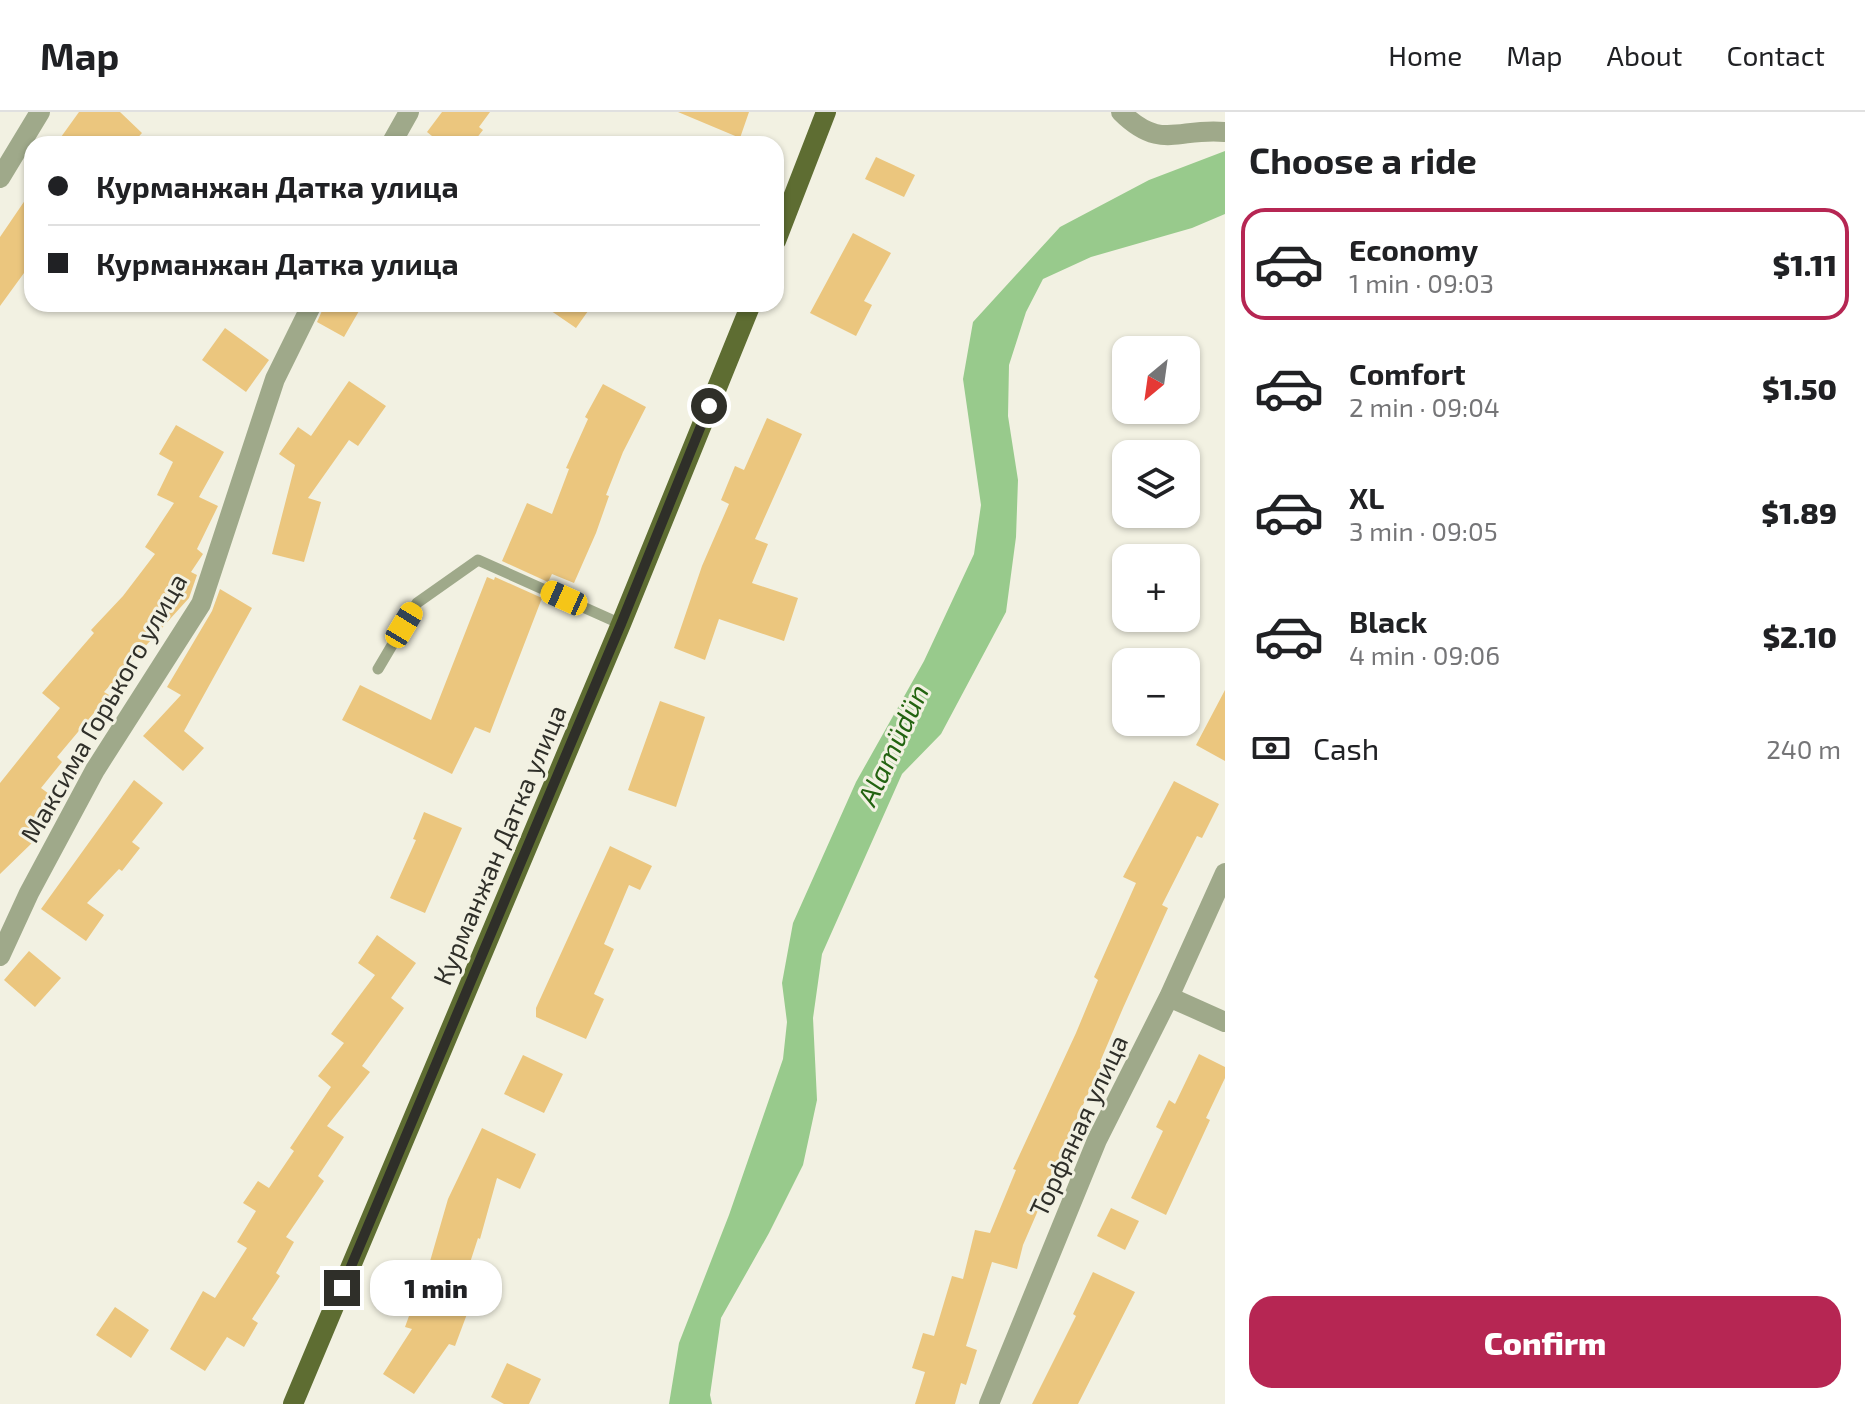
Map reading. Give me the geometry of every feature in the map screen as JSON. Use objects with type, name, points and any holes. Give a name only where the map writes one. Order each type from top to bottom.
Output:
[{"type":"main road","points":[[784,220],[826,112]]},
{"type":"main road","name":"Курманжан Датка улица","points":[[293,1404],[621,624],[748,312]]},
{"type":"street","points":[[25,136],[40,112]]},
{"type":"street","points":[[396,136],[409,112]]},
{"type":"street","points":[[1121,112],[1138,129],[1160,136],[1224,131]]},
{"type":"street","points":[[0,178],[24,138]]},
{"type":"street","name":"Максима Горького улица","points":[[0,956],[29,893],[95,770],[201,604],[275,379],[308,312]]},
{"type":"street","name":"Торфяная улица","points":[[989,1404],[1097,1140],[1169,997],[1225,873]]},
{"type":"street","points":[[1169,997],[1225,1022]]},
{"type":"lane","points":[[378,669],[417,603],[478,560],[621,624]]},
{"type":"water","name":"Alamüdün","points":[[1225,151],[1225,214],[1192,228],[1091,257],[1043,279],[1026,312],[1009,365],[1008,416],[1018,480],[1016,537],[1006,612],[941,734],[902,774],[822,954],[813,1018],[817,1100],[803,1165],[721,1318],[710,1395],[712,1404],[669,1404],[679,1343],[729,1215],[783,1059],[787,1022],[782,983],[793,923],[856,782],[924,661],[974,554],[981,505],[963,379],[973,322],[1060,227],[1149,180]]},
{"type":"building","points":[[79,112],[120,112],[142,133],[139,136],[62,136]]},
{"type":"building","points":[[442,112],[490,112],[479,127],[483,130],[478,136],[432,136],[427,132]]},
{"type":"building","points":[[678,112],[749,112],[741,136]]},
{"type":"building","points":[[876,157],[915,175],[904,197],[865,179]]},
{"type":"building","points":[[24,202],[24,273],[0,306],[0,237]]},
{"type":"building","points":[[853,233],[891,253],[864,301],[872,305],[856,336],[810,313]]},
{"type":"building","points":[[321,312],[358,312],[344,337],[317,322]]},
{"type":"building","points":[[553,312],[587,312],[576,328]]},
{"type":"building","points":[[225,328],[269,360],[246,392],[202,360]]},
{"type":"building","points":[[349,381],[386,406],[358,446],[349,440],[308,498],[321,502],[304,562],[272,554],[295,465],[279,454],[298,427],[311,436]]},
{"type":"building","points":[[603,384],[646,407],[623,452],[606,495],[609,496],[596,533],[574,583],[552,574],[548,582],[502,561],[527,503],[552,514],[569,469],[566,468],[588,419],[585,417]]},
{"type":"building","points":[[767,418],[802,434],[755,539],[768,544],[752,583],[798,598],[784,641],[719,619],[705,660],[674,648],[702,566],[729,504],[721,500],[735,466],[744,470]]},
{"type":"building","points":[[176,425],[224,452],[199,497],[218,506],[197,549],[203,554],[191,572],[197,575],[189,598],[104,692],[109,695],[57,757],[62,762],[41,788],[56,799],[29,834],[35,840],[0,874],[0,783],[60,708],[42,693],[94,633],[91,630],[123,596],[155,554],[145,547],[174,503],[157,495],[173,462],[159,454]]},
{"type":"building","points":[[487,577],[494,580],[495,577],[542,598],[490,733],[475,727],[452,774],[342,720],[360,685],[431,720]]},
{"type":"building","points":[[220,589],[252,608],[184,731],[204,748],[183,771],[143,736],[181,695],[167,687],[212,611]]},
{"type":"building","points":[[1225,690],[1225,761],[1196,745]]},
{"type":"building","points":[[660,701],[705,717],[676,807],[628,790]]},
{"type":"building","points":[[134,780],[163,803],[132,842],[140,848],[122,871],[119,869],[87,903],[104,915],[86,941],[41,909]]},
{"type":"building","points":[[1174,781],[1219,804],[1202,838],[1197,836],[1162,905],[1168,908],[1044,1191],[1017,1269],[992,1262],[966,1346],[977,1350],[966,1385],[961,1383],[955,1404],[915,1404],[925,1372],[912,1368],[923,1333],[934,1336],[952,1276],[963,1279],[975,1230],[990,1233],[1016,1170],[1013,1169],[1076,1033],[1098,980],[1094,977],[1136,883],[1123,877]]},
{"type":"building","points":[[424,812],[462,828],[425,913],[390,898],[416,840],[413,839]]},
{"type":"building","points":[[610,846],[652,866],[640,890],[629,885],[604,944],[614,949],[594,994],[604,999],[586,1039],[536,1017],[536,1008]]},
{"type":"building","points":[[377,935],[416,963],[391,998],[404,1008],[362,1066],[370,1072],[327,1126],[344,1137],[318,1176],[324,1181],[286,1237],[294,1242],[276,1273],[280,1276],[252,1319],[258,1323],[244,1347],[227,1337],[205,1371],[170,1349],[203,1291],[215,1298],[247,1248],[237,1242],[256,1211],[243,1203],[258,1181],[269,1188],[294,1151],[290,1148],[331,1087],[318,1076],[344,1043],[331,1034],[375,975],[358,963]]},
{"type":"building","points":[[29,951],[61,978],[35,1007],[4,980]]},
{"type":"building","points":[[1199,1054],[1225,1067],[1225,1078],[1206,1118],[1210,1120],[1166,1215],[1131,1198],[1163,1131],[1156,1127],[1169,1100],[1175,1104]]},
{"type":"building","points":[[523,1055],[563,1074],[544,1113],[504,1094]]},
{"type":"building","points":[[482,1128],[536,1154],[520,1189],[497,1178],[480,1239],[455,1309],[467,1314],[455,1346],[449,1344],[414,1394],[383,1374],[412,1329],[405,1327],[417,1294],[420,1296],[448,1199]]},
{"type":"building","points":[[1111,1208],[1139,1221],[1125,1250],[1097,1236]]},
{"type":"building","points":[[1093,1272],[1135,1292],[1078,1404],[1032,1404],[1076,1316],[1073,1314]]},
{"type":"building","points":[[115,1307],[149,1330],[131,1358],[96,1335]]},
{"type":"building","points":[[507,1363],[541,1379],[529,1404],[504,1404],[491,1397]]},
{"type":"route","points":[[342,1288],[621,624],[709,406]]}]
